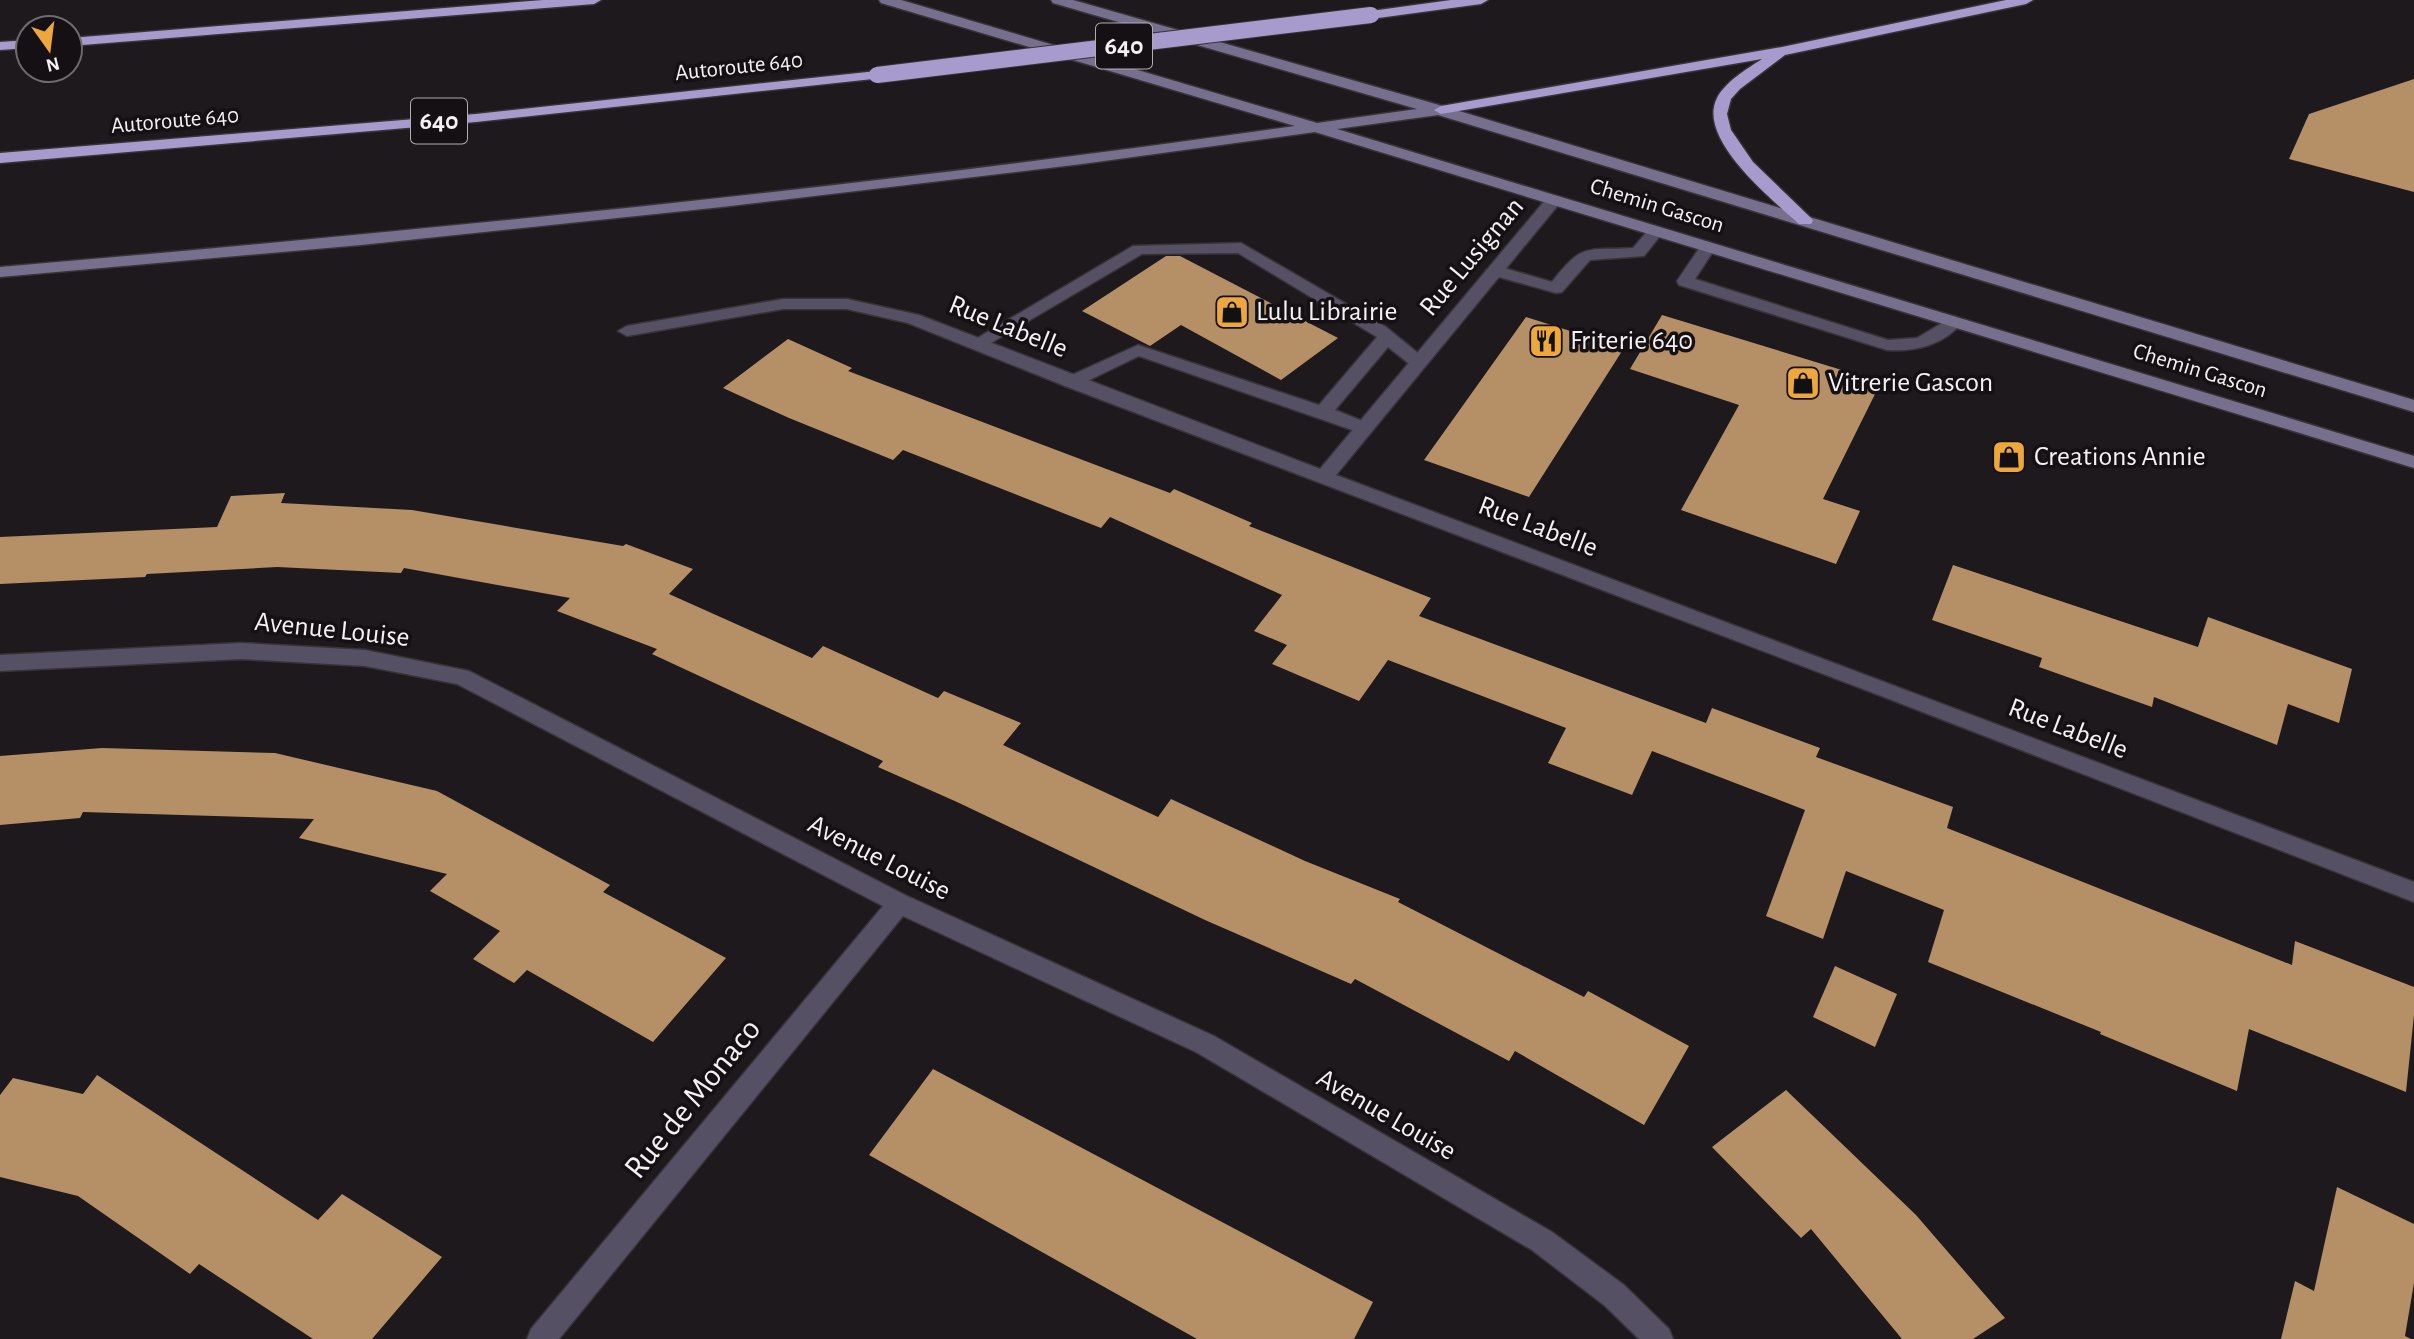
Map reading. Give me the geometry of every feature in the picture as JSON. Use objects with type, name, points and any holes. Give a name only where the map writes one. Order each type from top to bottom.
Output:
[{"type":"highway","points":[[84,41],[594,0]]},
{"type":"highway","name":"Autoroute 640","points":[[0,158],[476,118],[877,75],[1481,0]]},
{"type":"highway","points":[[1441,110],[1782,51],[2026,0]]},
{"type":"highway","points":[[1782,51],[1725,97],[1720,113],[1721,124],[1728,141],[1742,158],[1805,221]]},
{"type":"main road","name":"Chemin Gascon","points":[[886,0],[1954,321],[2414,463]]},
{"type":"main road","name":"Chemin Gascon","points":[[1058,0],[1441,110],[2414,406]]},
{"type":"main road","points":[[0,272],[661,209],[967,173],[1441,110]]},
{"type":"street","name":"Rue Lusignan","points":[[1324,477],[1553,201]]},
{"type":"street","points":[[1494,270],[1556,288],[1573,265],[1585,255],[1593,252],[1638,253],[1656,231]]},
{"type":"street","points":[[1708,247],[1685,281],[1887,345],[1927,342],[1954,321]]},
{"type":"street","points":[[978,343],[1139,249],[1241,248],[1387,337],[1418,362]]},
{"type":"street","name":"Rue Labelle","points":[[627,331],[783,304],[847,304],[913,320],[2414,892]]},
{"type":"street","points":[[1323,412],[1387,337]]},
{"type":"street","points":[[1071,382],[1138,350],[1364,428]]},
{"type":"street","name":"Avenue Louise","points":[[0,663],[241,651],[365,658],[462,677],[899,903],[1205,1044],[1542,1241],[1614,1295],[1659,1339]]},
{"type":"street","name":"Rue de Monaco","points":[[541,1339],[899,903]]},
{"type":"building","points":[[2414,79],[2414,192],[2289,159],[2309,114]]},
{"type":"building","points":[[1166,256],[1180,256],[1338,338],[1281,380],[1181,325],[1150,346],[1082,311]]},
{"type":"building","points":[[1662,315],[1881,382],[1823,499],[1860,511],[1836,564],[1681,510],[1739,405],[1630,369]]},
{"type":"building","points":[[1526,317],[1624,348],[1529,497],[1424,460]]},
{"type":"building","points":[[788,339],[852,368],[848,371],[1170,493],[1174,489],[1252,523],[1249,526],[1431,598],[1419,616],[1706,723],[1712,708],[1820,748],[1816,757],[1953,807],[1947,828],[2292,965],[2295,941],[2414,987],[2414,1015],[2406,1092],[2249,1029],[2237,1091],[1928,962],[1944,910],[1846,871],[1823,939],[1766,916],[1805,810],[1652,751],[1632,795],[1548,763],[1566,728],[1388,660],[1359,701],[1272,664],[1287,645],[1254,631],[1282,595],[1110,517],[1101,528],[903,450],[893,460],[723,388]]},
{"type":"building","points":[[285,493],[281,503],[412,510],[623,546],[626,544],[693,569],[669,594],[812,658],[823,646],[938,698],[944,691],[1021,723],[1003,745],[1158,817],[1171,799],[1305,861],[1400,899],[1398,902],[1584,997],[1588,991],[1689,1046],[1644,1125],[1515,1051],[1509,1061],[1355,979],[1351,984],[1205,920],[878,767],[883,761],[652,654],[657,649],[557,611],[570,598],[404,568],[401,573],[277,567],[0,584],[0,537],[217,527],[231,496]]},
{"type":"building","points":[[1953,565],[2198,647],[2208,617],[2352,669],[2339,723],[2288,704],[2277,745],[2154,697],[2152,707],[2039,667],[2042,658],[1932,620]]},
{"type":"building","points":[[102,748],[275,753],[437,791],[610,885],[603,892],[726,958],[653,1042],[527,970],[514,983],[473,959],[500,931],[430,891],[447,874],[299,838],[314,819],[83,812],[80,818],[0,825],[0,756]]},
{"type":"building","points":[[1835,966],[1897,994],[1875,1047],[1813,1017]]},
{"type":"building","points":[[933,1069],[1373,1302],[1354,1339],[1197,1339],[869,1155]]},
{"type":"building","points":[[97,1075],[318,1220],[342,1194],[442,1257],[372,1339],[313,1339],[199,1264],[190,1274],[78,1196],[0,1177],[0,1095],[13,1078],[83,1094]]},
{"type":"building","points":[[1786,1090],[1916,1215],[2005,1318],[1973,1339],[1902,1339],[1811,1229],[1801,1238],[1712,1147]]},
{"type":"building","points":[[2337,1187],[2414,1224],[2414,1283],[2405,1336],[2411,1339],[2281,1339],[2295,1281],[2314,1291]]},
{"type":"place","name":"Lulu Librairie","points":[[1232,312]]},
{"type":"place","name":"Friterie 640","points":[[1546,341]]},
{"type":"place","name":"Vitrerie Gascon","points":[[1803,383]]},
{"type":"place","name":"Creations Annie","points":[[2009,457]]}]
